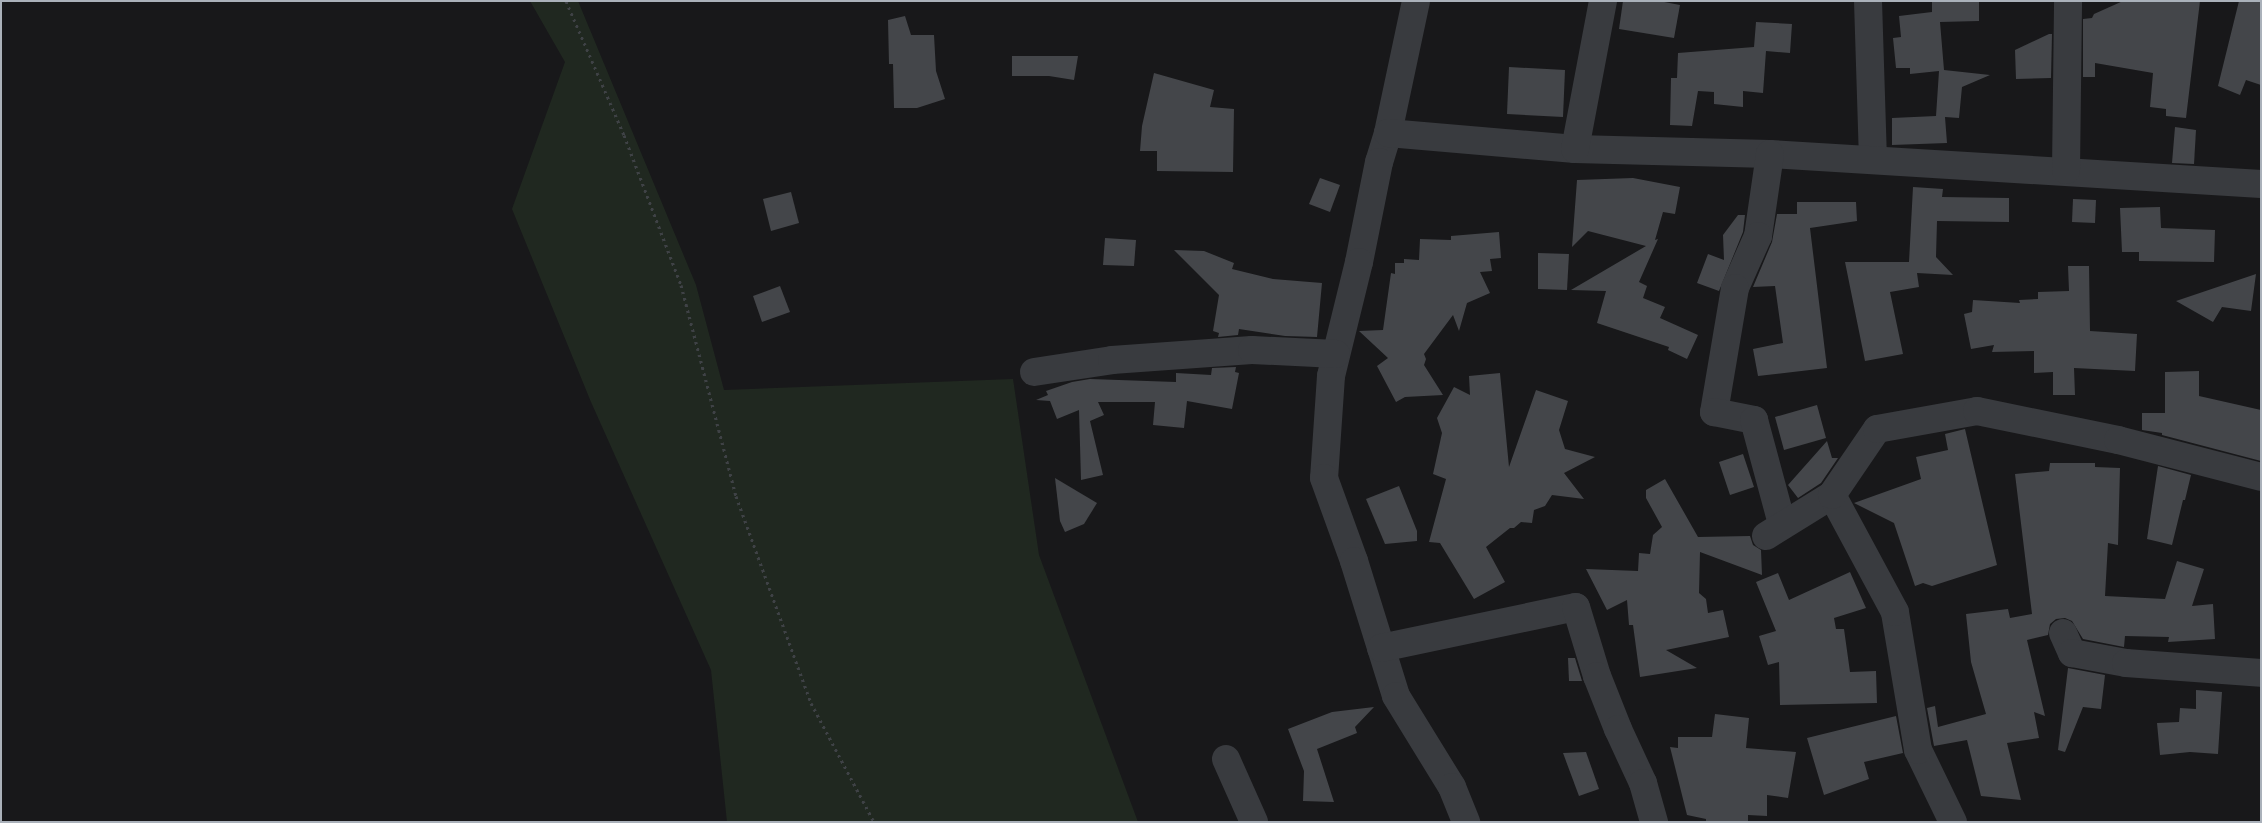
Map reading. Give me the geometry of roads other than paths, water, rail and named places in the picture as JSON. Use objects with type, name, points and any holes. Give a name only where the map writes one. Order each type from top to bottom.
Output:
[{"type":"street","points":[[1416,1],[1388,132],[1379,162],[1359,262],[1331,376],[1324,478],[1396,696],[1452,787],[1466,822]]},
{"type":"street","points":[[1575,149],[1603,1]]},
{"type":"street","points":[[1868,1],[1873,160]]},
{"type":"street","points":[[2066,170],[2068,1]]},
{"type":"street","points":[[1388,132],[1575,149],[1770,154],[2066,170],[2261,184]]},
{"type":"street","points":[[1770,154],[1758,236],[1735,288],[1714,412],[1754,420],[1774,530],[1832,495],[1877,429],[1978,410],[2118,440],[2261,477]]},
{"type":"street","points":[[1034,372],[1112,360],[1252,350],[1336,354]]},
{"type":"street","points":[[1832,495],[1895,612],[1918,750],[1953,822]]},
{"type":"street","points":[[1381,648],[1576,607],[1597,676],[1618,729],[1643,783],[1654,822]]},
{"type":"street","points":[[2063,633],[2072,653],[2126,663],[2261,673]]},
{"type":"street","points":[[1226,759],[1254,822]]}]
